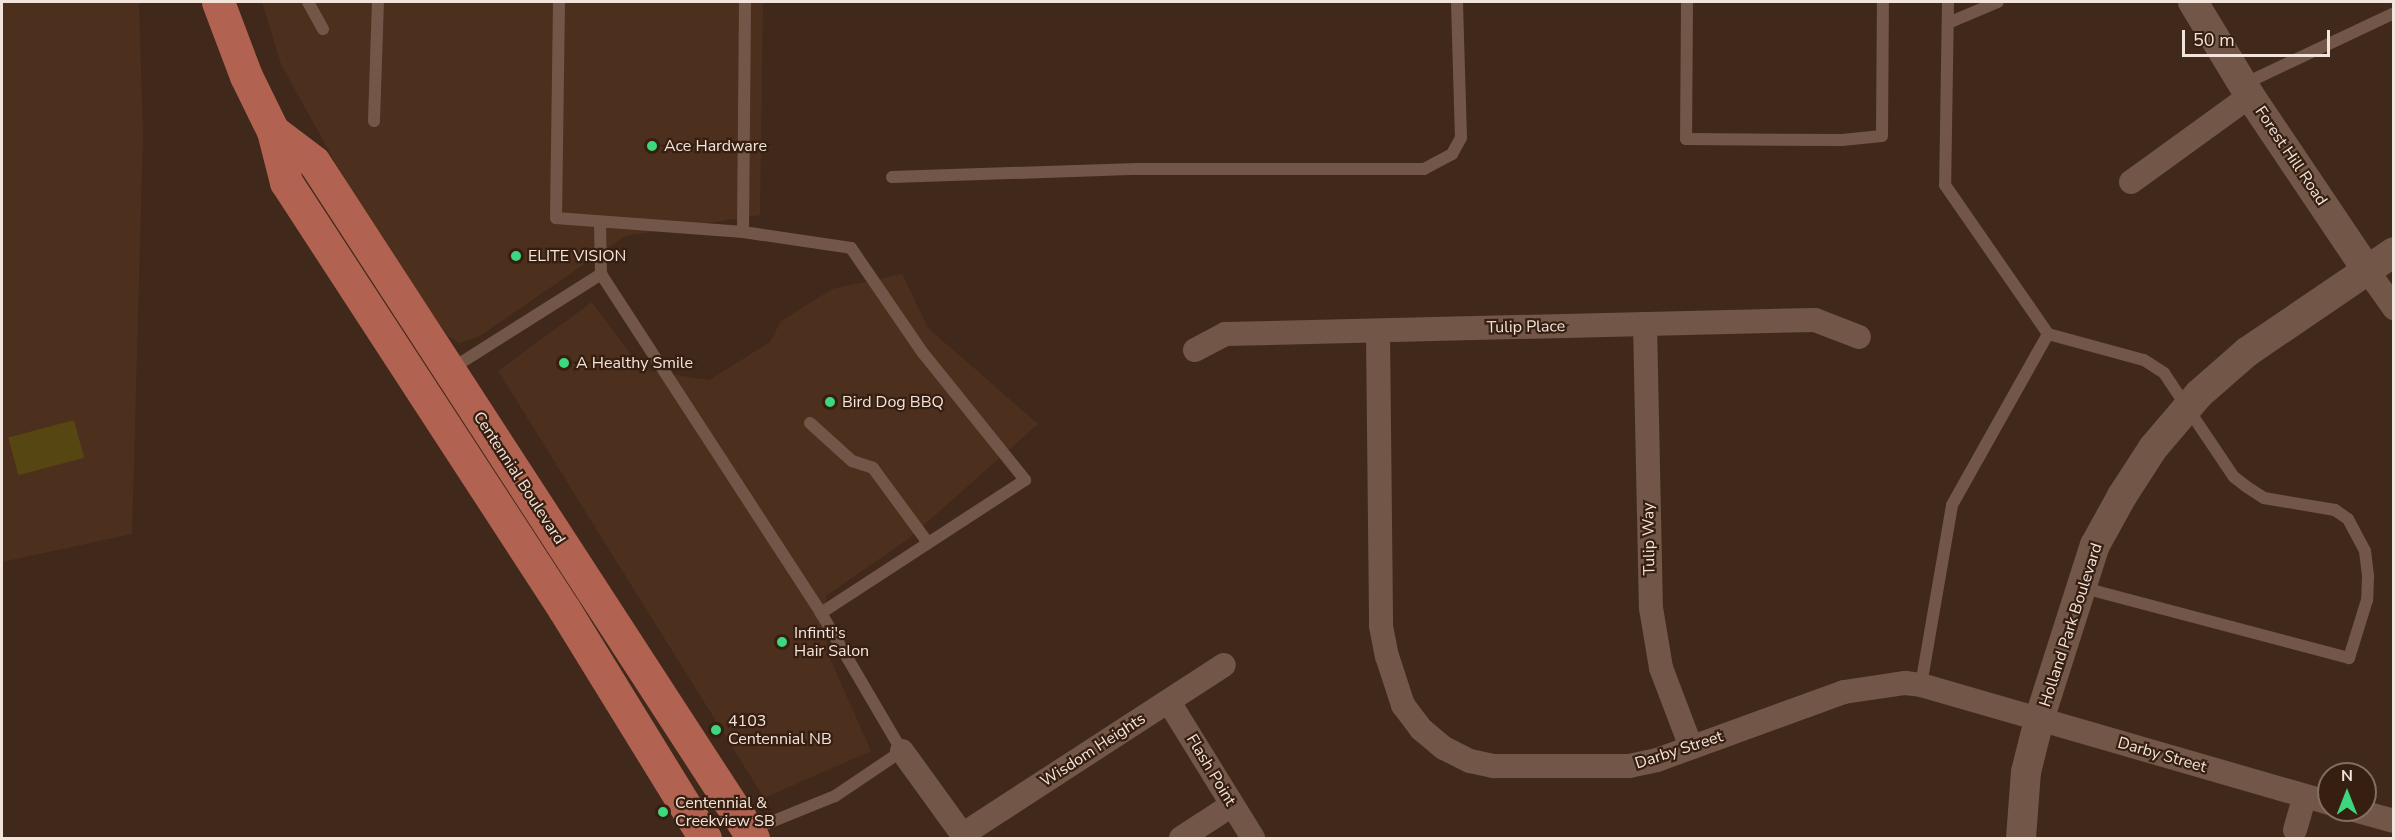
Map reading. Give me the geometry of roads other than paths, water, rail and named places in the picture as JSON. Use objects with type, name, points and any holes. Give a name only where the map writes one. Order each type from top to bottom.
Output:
[{"type":"main road","name":"Centennial Boulevard","points":[[218,2],[246,76],[273,130],[286,182],[564,609],[705,838]]},
{"type":"main road","name":"Centennial Boulevard","points":[[273,130],[315,162],[746,836]]},
{"type":"street","name":"Forest Hill Road","points":[[2193,2],[2246,90],[2394,308]]},
{"type":"street","points":[[2131,182],[2246,90]]},
{"type":"street","name":"Holland Park Boulevard","points":[[2021,838],[2026,772],[2039,720],[2079,587],[2095,545],[2122,496],[2186,406],[2247,352],[2394,252]]},
{"type":"street","name":"Tulip Place","points":[[1195,350],[1225,333],[1815,320],[1858,338]]},
{"type":"street","name":"Tulip Way","points":[[1645,324],[1651,608],[1661,668],[1691,747]]},
{"type":"street","name":"Darby Street","points":[[1378,331],[1381,626],[1403,705],[1421,729],[1444,748],[1470,761],[1494,766],[1629,766],[1691,747],[1844,692],[1885,684],[1921,685],[2317,800]]},
{"type":"street","name":"Wisdom Heights","points":[[956,835],[1224,665]]},
{"type":"street","name":"Flash Point","points":[[1169,702],[1253,838]]},
{"type":"street","points":[[902,751],[956,835]]},
{"type":"street","points":[[2295,830],[2305,796]]},
{"type":"street","points":[[1181,838],[1232,805]]},
{"type":"street","points":[[2377,816],[2394,821]]},
{"type":"lane","points":[[308,2],[323,28]]},
{"type":"lane","points":[[374,121],[378,2]]},
{"type":"lane","points":[[559,2],[556,218],[743,232],[851,248],[923,353],[1025,480],[821,612]]},
{"type":"lane","points":[[743,232],[745,2]]},
{"type":"lane","points":[[892,177],[1137,169],[1424,169],[1452,154],[1461,138],[1457,2]]},
{"type":"lane","points":[[1687,2],[1686,139],[1842,140],[1882,136],[1883,2]]},
{"type":"lane","points":[[1948,2],[1945,185],[2048,333],[2145,360],[2164,373],[2235,477],[2247,488],[2264,498],[2334,510],[2357,531],[2365,551],[2368,577],[2367,600],[2349,658],[2079,587]]},
{"type":"lane","points":[[1947,23],[1998,2]]},
{"type":"lane","points":[[2246,90],[2394,13]]},
{"type":"lane","points":[[600,223],[601,274],[821,612],[902,751],[835,796],[746,836]]},
{"type":"lane","points":[[450,370],[601,274]]},
{"type":"lane","points":[[1921,685],[1952,505],[2048,333]]},
{"type":"lane","points":[[810,423],[852,460],[873,468],[928,543]]},
{"type":"place","name":"Ace Hardware","points":[[652,146]]},
{"type":"place","name":"ELITE VISION","points":[[516,256]]},
{"type":"place","name":"A Healthy Smile","points":[[564,363]]},
{"type":"place","name":"Bird Dog BBQ","points":[[830,402]]},
{"type":"place","name":"Infinti's Hair Salon","points":[[782,642]]},
{"type":"place","name":"4103 Centennial NB","points":[[716,730]]},
{"type":"place","name":"Centennial & Creekview SB","points":[[663,812]]}]
